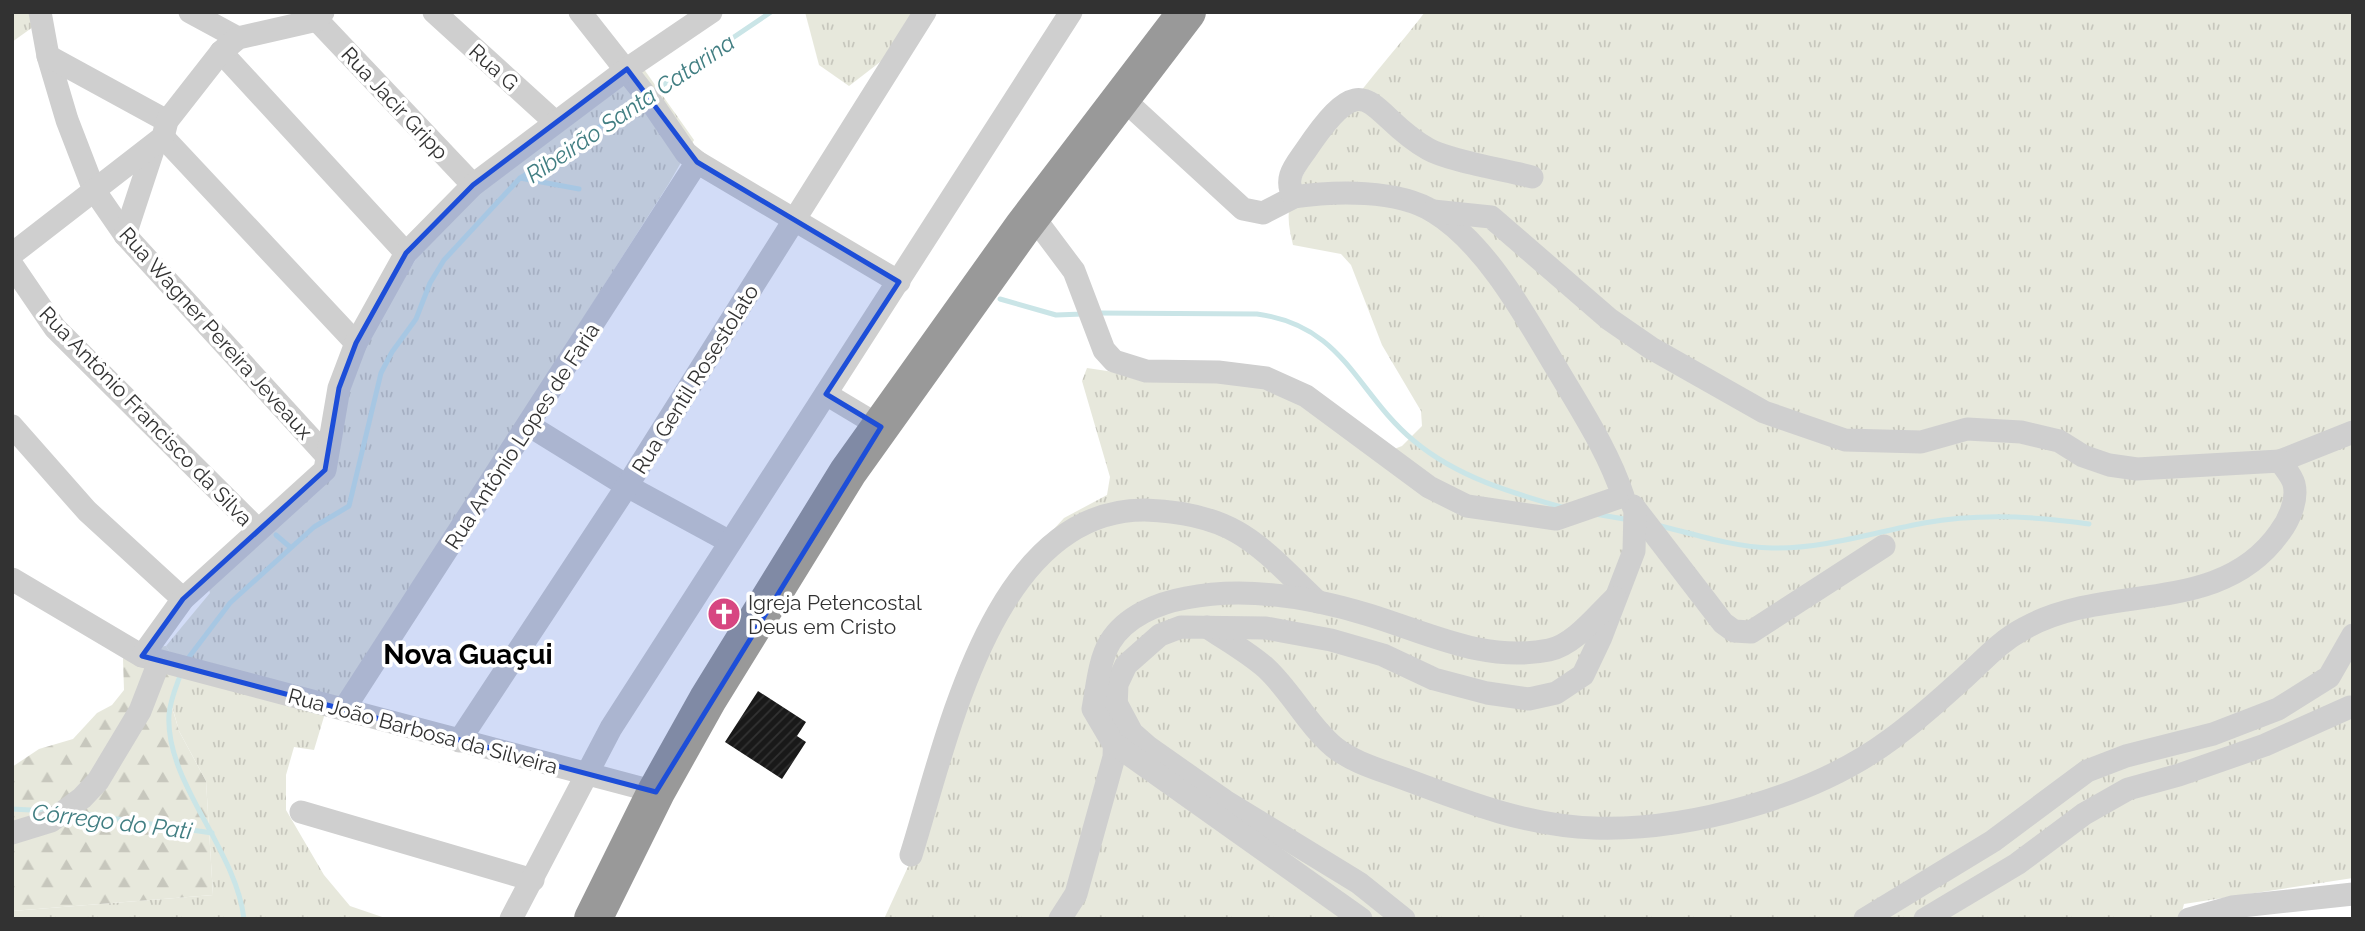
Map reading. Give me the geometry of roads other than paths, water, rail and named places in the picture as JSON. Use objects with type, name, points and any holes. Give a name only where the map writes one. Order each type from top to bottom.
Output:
[{"type":"highway","points":[[593,919],[656,792],[809,533],[881,426],[1032,215],[1187,12]]},
{"type":"street","name":"Rua Wagner Pereira Jeveaux","points":[[40,12],[48,55],[67,120],[94,190],[125,235],[326,456]]},
{"type":"street","points":[[190,12],[229,45],[406,253]]},
{"type":"street","name":"Rua G","points":[[434,12],[555,122]]},
{"type":"street","points":[[580,12],[627,69],[686,153],[794,222],[899,282]]},
{"type":"street","points":[[12,833],[51,821],[77,802],[98,781],[166,664],[183,599],[324,470],[339,388],[356,343],[406,253],[473,185],[627,69],[712,12]]},
{"type":"street","name":"Rua Gentil Rosestolato","points":[[459,741],[627,486],[926,12]]},
{"type":"street","points":[[512,919],[611,728],[1071,12]]},
{"type":"street","points":[[12,254],[162,134],[229,45],[320,16]]},
{"type":"street","name":"Rua Jacir Gripp","points":[[320,16],[473,185]]},
{"type":"street","points":[[48,55],[162,134],[356,343]]},
{"type":"street","points":[[1121,97],[1243,209],[1264,213],[1294,197],[1351,193],[1390,197],[1433,211],[1491,217],[1609,320],[1651,348],[1764,412],[1845,440],[1921,442],[1967,429],[2021,432],[2059,441],[2083,456],[2109,465],[2137,469],[2280,461],[2353,432]]},
{"type":"street","points":[[1294,197],[1289,188],[1289,176],[1315,137],[1348,102],[1356,100],[1373,102],[1429,150],[1532,177]]},
{"type":"street","points":[[125,235],[162,134]]},
{"type":"street","name":"Rua Antônio Lopes de Faria","points":[[344,709],[530,426],[697,162]]},
{"type":"street","points":[[1433,211],[1460,234],[1511,291],[1587,419],[1629,503],[1723,623],[1734,631],[1751,632],[1884,546]]},
{"type":"street","points":[[1032,215],[1074,271],[1104,350],[1114,362],[1146,371],[1218,372],[1266,378],[1306,396],[1429,487],[1467,506],[1556,519],[1629,503]]},
{"type":"street","name":"Rua Antônio Francisco da Silva","points":[[12,265],[55,328],[258,530]]},
{"type":"street","points":[[826,394],[881,426]]},
{"type":"street","points":[[12,426],[87,511],[183,599]]},
{"type":"street","points":[[530,426],[627,486],[730,542]]},
{"type":"street","points":[[1207,627],[1266,669],[1307,721],[1335,748],[1360,762],[1458,799],[1541,824],[1596,829],[1680,822],[1782,797],[1824,781],[1889,741],[1958,684],[1990,650],[2057,611],[2191,591],[2240,572],[2274,542],[2290,518],[2294,484],[2280,461]]},
{"type":"street","points":[[1060,919],[1076,894],[1111,770],[1117,684],[1126,665],[1160,635],[1181,627],[1266,628],[1331,640],[1383,655],[1434,679],[1487,693],[1529,699],[1556,693],[1583,675],[1634,551],[1629,503]]},
{"type":"street","points":[[911,855],[969,676],[994,617],[1026,568],[1059,539],[1096,519],[1132,510],[1169,511],[1207,519],[1239,533],[1318,602]]},
{"type":"street","name":"Rua João Barbosa da Silveira","points":[[12,579],[166,664],[656,792]]},
{"type":"street","points":[[1361,919],[1113,743],[1093,709],[1110,642],[1131,618],[1167,601],[1230,592],[1318,602],[1368,614],[1467,647],[1493,653],[1525,653],[1552,650],[1572,638],[1615,598]]},
{"type":"street","points":[[1865,919],[1993,841],[2087,771],[2126,756],[2213,734],[2278,709],[2329,677],[2353,635]]},
{"type":"street","points":[[1115,702],[1132,733],[1148,747],[1225,801],[1359,883],[1404,919]]},
{"type":"street","points":[[1925,919],[2017,864],[2084,814],[2128,789],[2179,775],[2265,744],[2350,706]]},
{"type":"street","points":[[301,812],[533,880]]},
{"type":"street","points":[[2189,919],[2232,907],[2353,894]]},
{"type":"waterway","name":"Ribeirão Santa Catarina","points":[[651,93],[771,12]]},
{"type":"waterway","name":"Ribeirão Santa Catarina","points":[[186,661],[230,603],[314,527],[349,506],[381,373],[392,352],[416,319],[430,283],[444,260],[520,178],[643,99]]},
{"type":"waterway","points":[[520,178],[579,189]]},
{"type":"waterway","points":[[1000,299],[1056,315],[1083,314]]},
{"type":"waterway","points":[[1096,313],[1257,314],[1287,321],[1310,332],[1330,347],[1394,422],[1431,454],[1486,482],[1565,508]]},
{"type":"waterway","points":[[1595,514],[1630,520]]},
{"type":"waterway","points":[[1657,525],[1728,543],[1791,548],[1965,518],[2028,518],[2089,524]]},
{"type":"waterway","points":[[276,535],[290,547]]},
{"type":"waterway","name":"Ribeirão Santa Catarina","points":[[181,673],[169,715],[171,740],[189,791],[228,867],[244,919]]},
{"type":"waterway","name":"Córrego do Pati","points":[[12,809],[49,811]]},
{"type":"waterway","name":"Córrego do Pati","points":[[77,813],[212,833]]},
{"type":"place","name":"Igreja Petencostal Deus em Cristo","points":[[724,614]]},
{"type":"district","name":"Nova Guaçui","points":[[468,654]]}]
